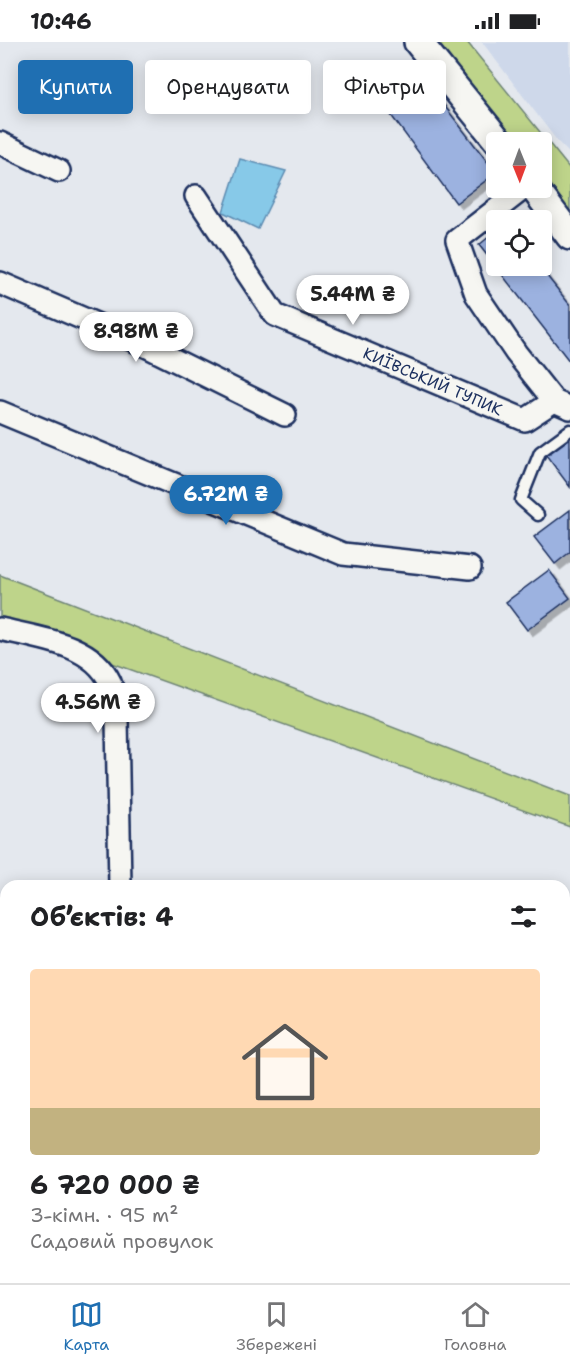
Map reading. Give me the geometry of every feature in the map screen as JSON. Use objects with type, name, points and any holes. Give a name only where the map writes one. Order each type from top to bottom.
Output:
[{"type":"street","points":[[418,42],[491,132]]},
{"type":"street","points":[[0,143],[60,171]]},
{"type":"street","name":"КИЇВСЬКИЙ ТУПИК","points":[[196,196],[275,315],[525,420],[562,404]]},
{"type":"street","points":[[511,198],[457,240],[476,294],[516,353],[562,404]]},
{"type":"street","points":[[542,198],[570,236]]},
{"type":"street","points":[[0,283],[140,343],[285,415]]},
{"type":"street","points":[[0,412],[343,554],[470,568]]},
{"type":"street","points":[[0,629],[80,651],[99,666],[110,682],[116,701],[117,719],[120,880]]},
{"type":"lane","points":[[538,515],[521,500],[540,452],[570,430]]},
{"type":"shaded area","points":[[482,42],[570,42],[570,154],[550,132]]},
{"type":"green space","points":[[418,42],[467,42],[540,132],[491,132],[446,77],[446,60],[433,60]]},
{"type":"green space","points":[[552,147],[570,169],[570,236],[548,198],[552,198]]},
{"type":"green space","points":[[0,575],[570,796],[570,827],[59,644],[0,629]]},
{"type":"water","points":[[240,159],[286,171],[258,229],[223,212]]},
{"type":"building","points":[[446,108],[486,160],[486,180],[456,203],[390,114],[446,114]]},
{"type":"building","points":[[486,239],[486,254],[479,245]]},
{"type":"building","points":[[503,276],[547,276],[570,305],[570,362]]},
{"type":"building","points":[[570,438],[570,487],[546,455]]},
{"type":"building","points":[[570,510],[570,552],[555,564],[534,537]]},
{"type":"building","points":[[549,570],[570,598],[527,630],[506,602]]}]
